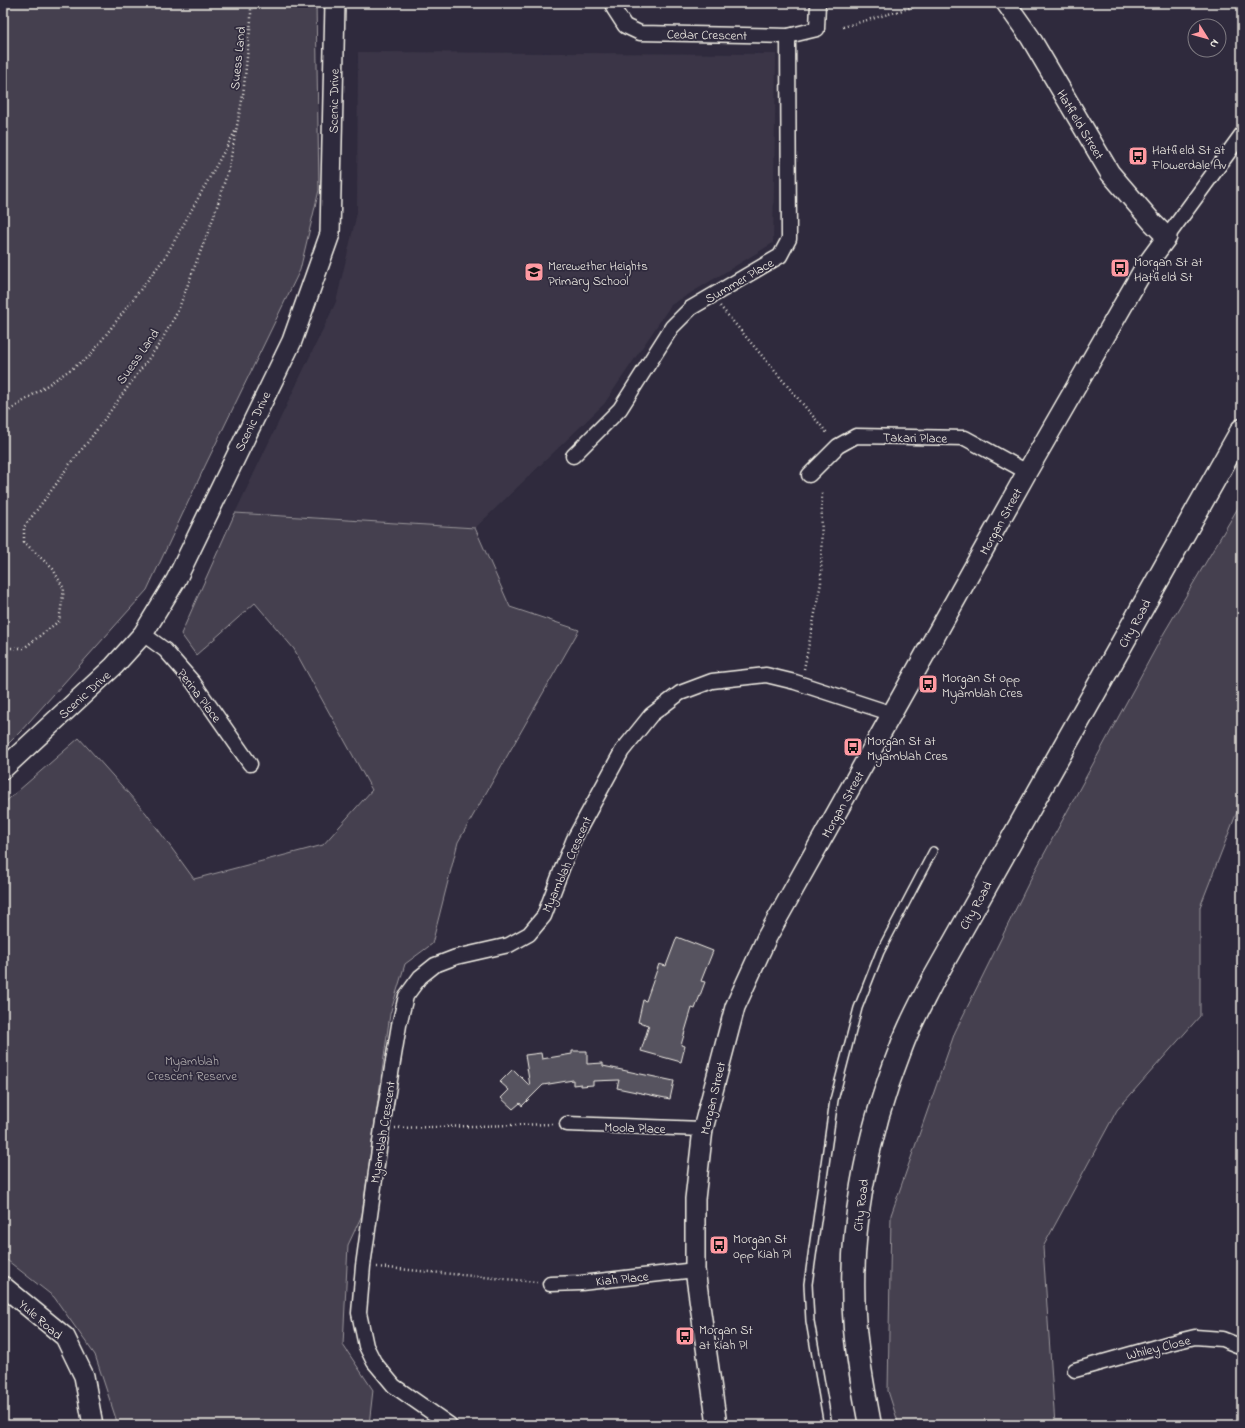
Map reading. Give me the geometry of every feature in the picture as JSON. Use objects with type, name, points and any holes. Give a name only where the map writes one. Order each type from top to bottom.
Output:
[{"type":"highway","name":"City Road","points":[[870,1425],[861,1381],[855,1328],[854,1272],[857,1222],[865,1165],[881,1104],[901,1047],[935,975],[1242,430]]},
{"type":"street","name":"Cedar Crescent","points":[[612,3],[614,9],[625,26],[640,33],[788,36],[817,29],[818,3]]},
{"type":"street","name":"Hatfield Street","points":[[1006,3],[1030,37],[1110,173],[1167,237]]},
{"type":"street","name":"Scenic Drive","points":[[3,769],[114,666],[142,634],[176,580],[292,341],[330,234],[339,5]]},
{"type":"street","name":"Summer Place","points":[[573,456],[620,409],[672,327],[691,308],[780,256],[789,239],[788,36]]},
{"type":"street","points":[[1167,237],[1241,135]]},
{"type":"street","name":"Morgan Street","points":[[716,1425],[695,1270],[695,1199],[703,1129],[735,1007],[767,937],[1027,472],[1146,267],[1167,237]]},
{"type":"street","name":"Takari Place","points":[[808,475],[838,446],[856,436],[965,438],[1027,472]]},
{"type":"street","name":"Perina Place","points":[[142,634],[165,650],[193,682],[250,764]]},
{"type":"street","name":"Myamblah Crescent","points":[[450,1425],[394,1386],[374,1362],[366,1346],[359,1313],[363,1266],[382,1128],[399,1025],[406,996],[420,977],[435,965],[456,957],[509,945],[529,934],[544,916],[574,839],[622,751],[651,715],[680,693],[712,681],[766,675],[795,682],[893,714]]},
{"type":"street","name":"Moola Place","points":[[567,1124],[703,1129]]},
{"type":"street","name":"Kiah Place","points":[[550,1284],[695,1270]]},
{"type":"street","name":"Yule Road","points":[[3,1286],[64,1337],[84,1376],[93,1425]]},
{"type":"street","name":"Whiley Close","points":[[1075,1370],[1195,1337],[1222,1339],[1242,1347]]},
{"type":"lane","points":[[828,1425],[810,1321],[808,1284],[834,1100],[858,1008],[877,959],[933,851]]},
{"type":"path","name":"Suess Land","points":[[3,648],[24,648],[59,621],[64,590],[53,569],[24,542],[24,527],[160,343],[177,313],[214,216],[229,167],[243,96],[252,3]]},
{"type":"path","points":[[843,26],[927,3]]},
{"type":"path","points":[[3,415],[89,357],[166,256],[237,128]]},
{"type":"path","points":[[719,305],[828,434]]},
{"type":"path","points":[[804,669],[821,583],[822,493]]},
{"type":"path","points":[[382,1128],[567,1124]]},
{"type":"path","points":[[363,1266],[550,1284]]},
{"type":"shaded area","name":"Merewether Heights Primary School","points":[[358,52],[776,54],[773,243],[671,305],[604,404],[475,528],[235,513],[336,302],[357,213]]},
{"type":"green space","points":[[3,3],[316,3],[319,190],[300,270],[147,590],[3,749]]},
{"type":"green space","points":[[1242,501],[1242,799],[1200,907],[1200,1016],[1117,1110],[1043,1247],[1055,1425],[899,1425],[888,1391],[891,1215],[955,1032],[1030,880],[1164,633]]},
{"type":"green space","name":"Myamblah Crescent Reserve","points":[[235,513],[475,528],[510,607],[579,630],[458,842],[432,944],[405,964],[390,1014],[362,1215],[348,1245],[343,1345],[373,1390],[369,1425],[118,1425],[95,1355],[54,1297],[3,1257],[3,804],[79,738],[146,813],[194,879],[323,845],[372,790],[294,649],[255,603],[196,655],[181,634]]},
{"type":"building","points":[[677,937],[713,951],[701,981],[705,982],[695,1009],[692,1008],[681,1045],[685,1046],[681,1062],[641,1051],[649,1025],[638,1022],[643,1000],[646,1001],[659,964],[666,966]]},
{"type":"building","points":[[572,1051],[587,1051],[587,1064],[603,1063],[603,1066],[674,1081],[670,1099],[617,1088],[619,1080],[593,1081],[593,1085],[581,1086],[581,1084],[573,1085],[573,1080],[543,1085],[522,1106],[520,1103],[513,1109],[501,1098],[509,1090],[500,1082],[513,1069],[530,1086],[525,1055],[541,1053],[542,1059],[572,1054]]},
{"type":"place","name":"Hatfield St at Flowerdale Av","points":[[1138,156]]},
{"type":"place","name":"Morgan St at Hatfield St","points":[[1120,268]]},
{"type":"place","name":"Merewether Heights Primary School","points":[[534,272]]},
{"type":"place","name":"Morgan St opp Myamblah Cres","points":[[928,684]]},
{"type":"place","name":"Morgan St at Myamblah Cres","points":[[853,747]]},
{"type":"place","name":"Morgan St opp Kiah Pl","points":[[719,1245]]},
{"type":"place","name":"Morgan St at Kiah Pl","points":[[685,1336]]}]
